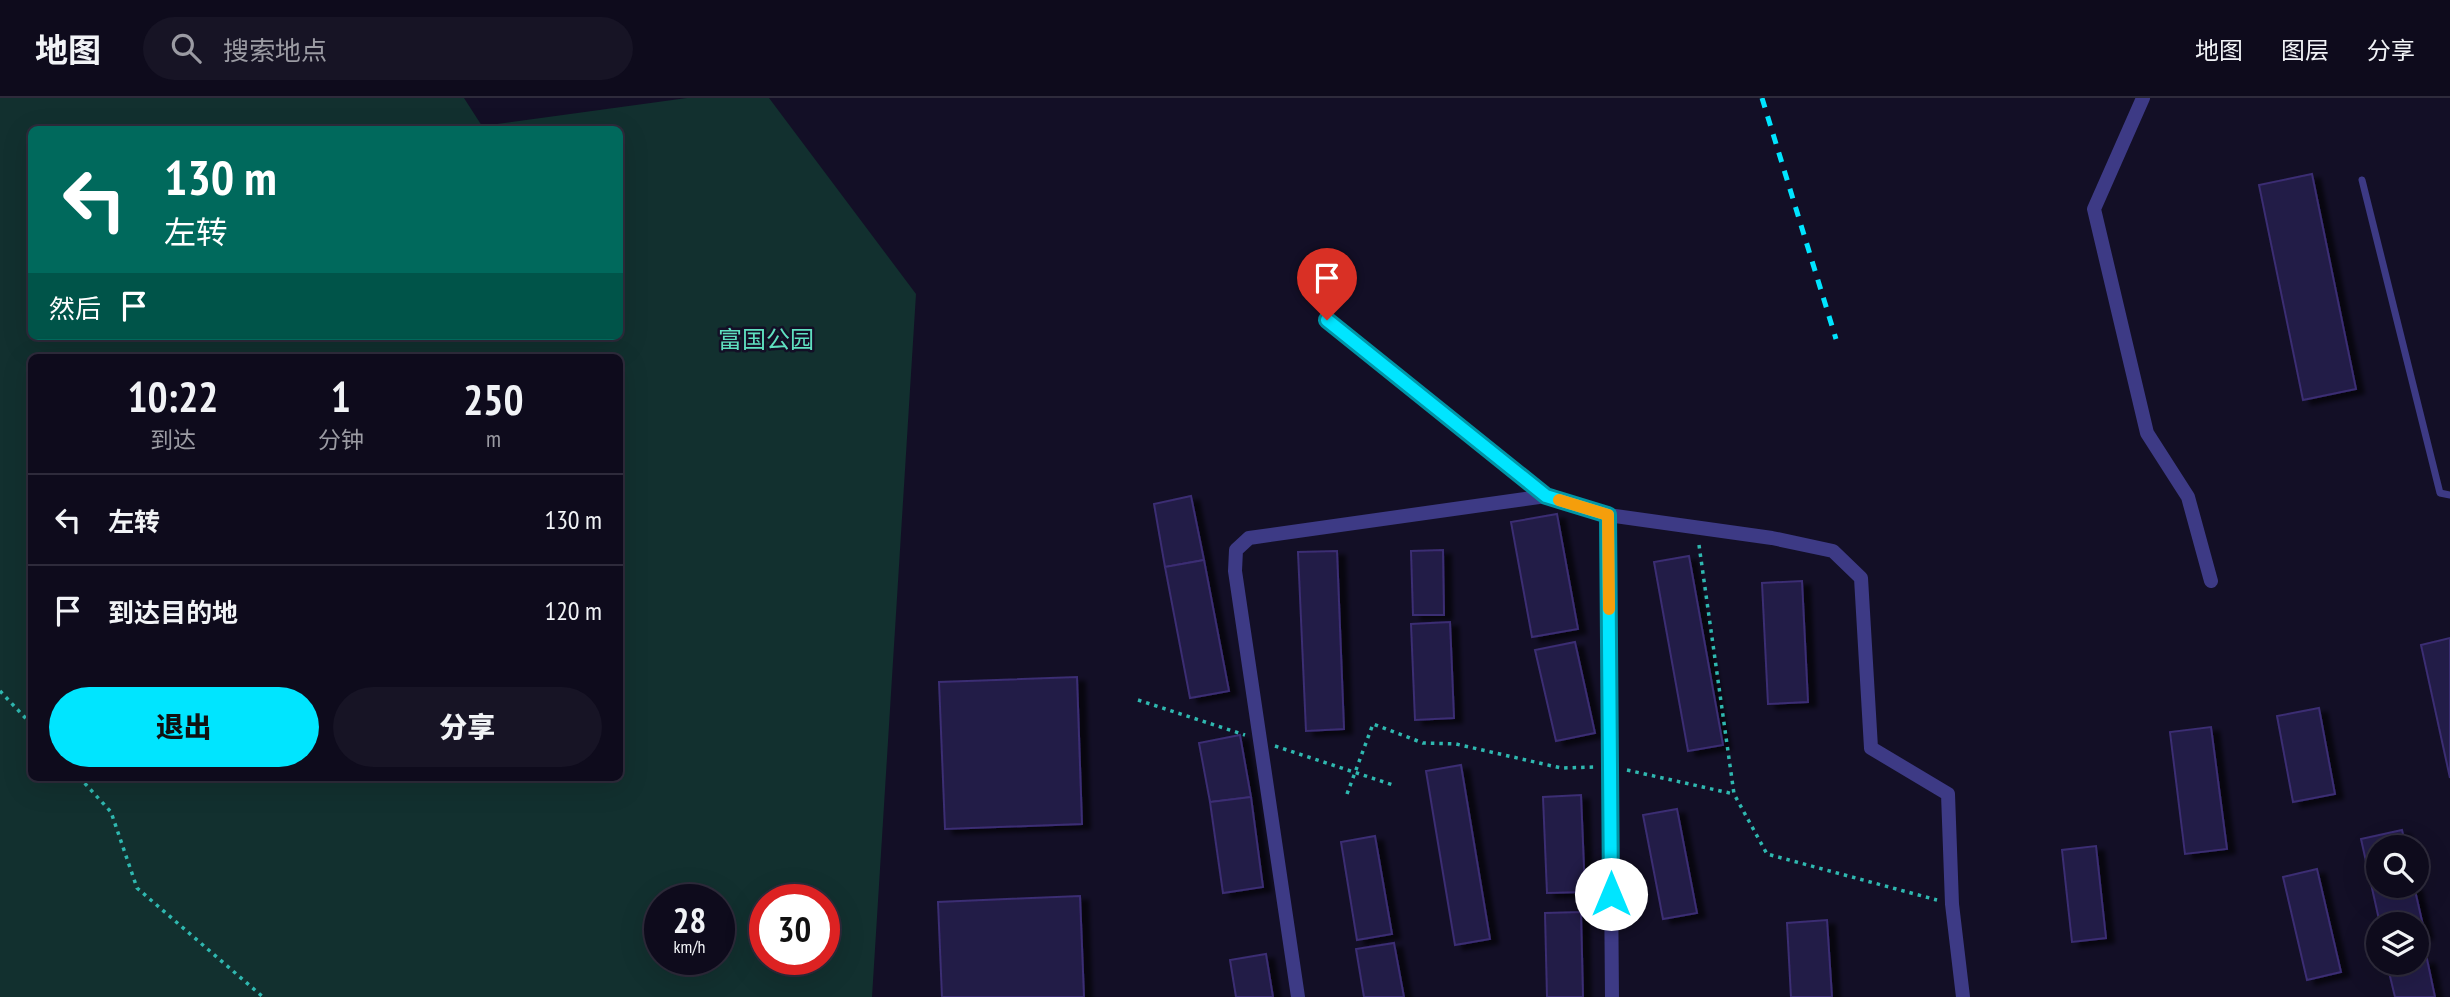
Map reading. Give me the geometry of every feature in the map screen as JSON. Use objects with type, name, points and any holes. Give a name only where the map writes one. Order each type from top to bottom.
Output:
[{"type":"street","points":[[2143,98],[2094,209],[2147,433],[2188,497],[2211,581]]},
{"type":"street","points":[[1327,320],[1546,496],[1608,515],[1697,530],[1772,538],[1833,551],[1861,578],[1871,748],[1948,794],[1952,905],[1963,997]]},
{"type":"street","points":[[1298,997],[1235,571],[1236,550],[1249,538],[1546,496]]},
{"type":"street","points":[[1608,515],[1612,997]]},
{"type":"lane","points":[[2362,180],[2440,493],[2450,495]]},
{"type":"path","points":[[1697,530],[1734,794],[1767,854],[1952,905]]},
{"type":"path","points":[[0,691],[28,721]]},
{"type":"path","points":[[1347,794],[1373,724],[1423,743],[1456,744],[1561,768],[1610,766],[1734,794]]},
{"type":"path","points":[[83,781],[111,812],[137,888],[262,997]]},
{"type":"green space","name":"富国公园","points":[[0,98],[464,98],[482,126],[687,98],[769,98],[916,294],[872,997],[0,997]]},
{"type":"building","points":[[2312,174],[2356,389],[2303,400],[2259,185]]},
{"type":"building","points":[[1191,496],[1204,560],[1165,567],[1154,504]]},
{"type":"building","points":[[1557,514],[1578,629],[1532,637],[1511,522]]},
{"type":"building","points":[[1443,550],[1444,615],[1413,615],[1411,551]]},
{"type":"building","points":[[1337,551],[1344,729],[1306,731],[1298,552]]},
{"type":"building","points":[[1689,556],[1723,745],[1688,751],[1654,562]]},
{"type":"building","points":[[1204,560],[1229,691],[1190,698],[1165,567]]},
{"type":"building","points":[[1802,581],[1808,702],[1768,704],[1762,583]]},
{"type":"building","points":[[1450,622],[1454,718],[1415,720],[1411,624]]},
{"type":"building","points":[[2450,638],[2450,778],[2421,645]]},
{"type":"building","points":[[1575,642],[1595,733],[1556,741],[1535,650]]},
{"type":"building","points":[[1077,677],[1082,824],[945,829],[939,682]]},
{"type":"building","points":[[2319,708],[2335,794],[2293,802],[2277,716]]},
{"type":"building","points":[[2211,727],[2227,849],[2185,854],[2170,732]]},
{"type":"building","points":[[1240,735],[1251,797],[1210,802],[1199,743]]},
{"type":"building","points":[[1461,765],[1490,939],[1455,945],[1426,771]]},
{"type":"building","points":[[1581,795],[1585,892],[1547,893],[1543,797]]},
{"type":"building","points":[[1251,797],[1263,887],[1223,893],[1210,802]]},
{"type":"building","points":[[1677,809],[1697,913],[1663,919],[1643,815]]},
{"type":"building","points":[[2402,830],[2403,835],[2379,835]]},
{"type":"building","points":[[1375,836],[1392,934],[1357,940],[1341,842]]},
{"type":"building","points":[[2366,838],[2366,861],[2361,839]]},
{"type":"building","points":[[2096,846],[2106,938],[2072,942],[2062,850]]},
{"type":"building","points":[[2317,869],[2341,972],[2307,980],[2283,877]]},
{"type":"building","points":[[1080,896],[1084,997],[942,997],[938,902]]},
{"type":"building","points":[[2374,898],[2417,898],[2420,912],[2377,912]]},
{"type":"building","points":[[1581,912],[1583,997],[1547,997],[1545,913]]},
{"type":"building","points":[[1827,920],[1832,997],[1791,997],[1787,923]]},
{"type":"building","points":[[1394,943],[1404,997],[1364,997],[1356,949]]},
{"type":"building","points":[[1266,954],[1273,997],[1236,997],[1230,960]]},
{"type":"building","points":[[2429,968],[2435,997],[2395,997],[2390,975],[2429,975]]},
{"type":"railway","points":[[1762,98],[1836,339]]},
{"type":"slow traffic","points":[[1559,500],[1608,515],[1609,609]]},
{"type":"route","points":[[1327,320],[1546,496],[1608,515],[1611,894]]}]
